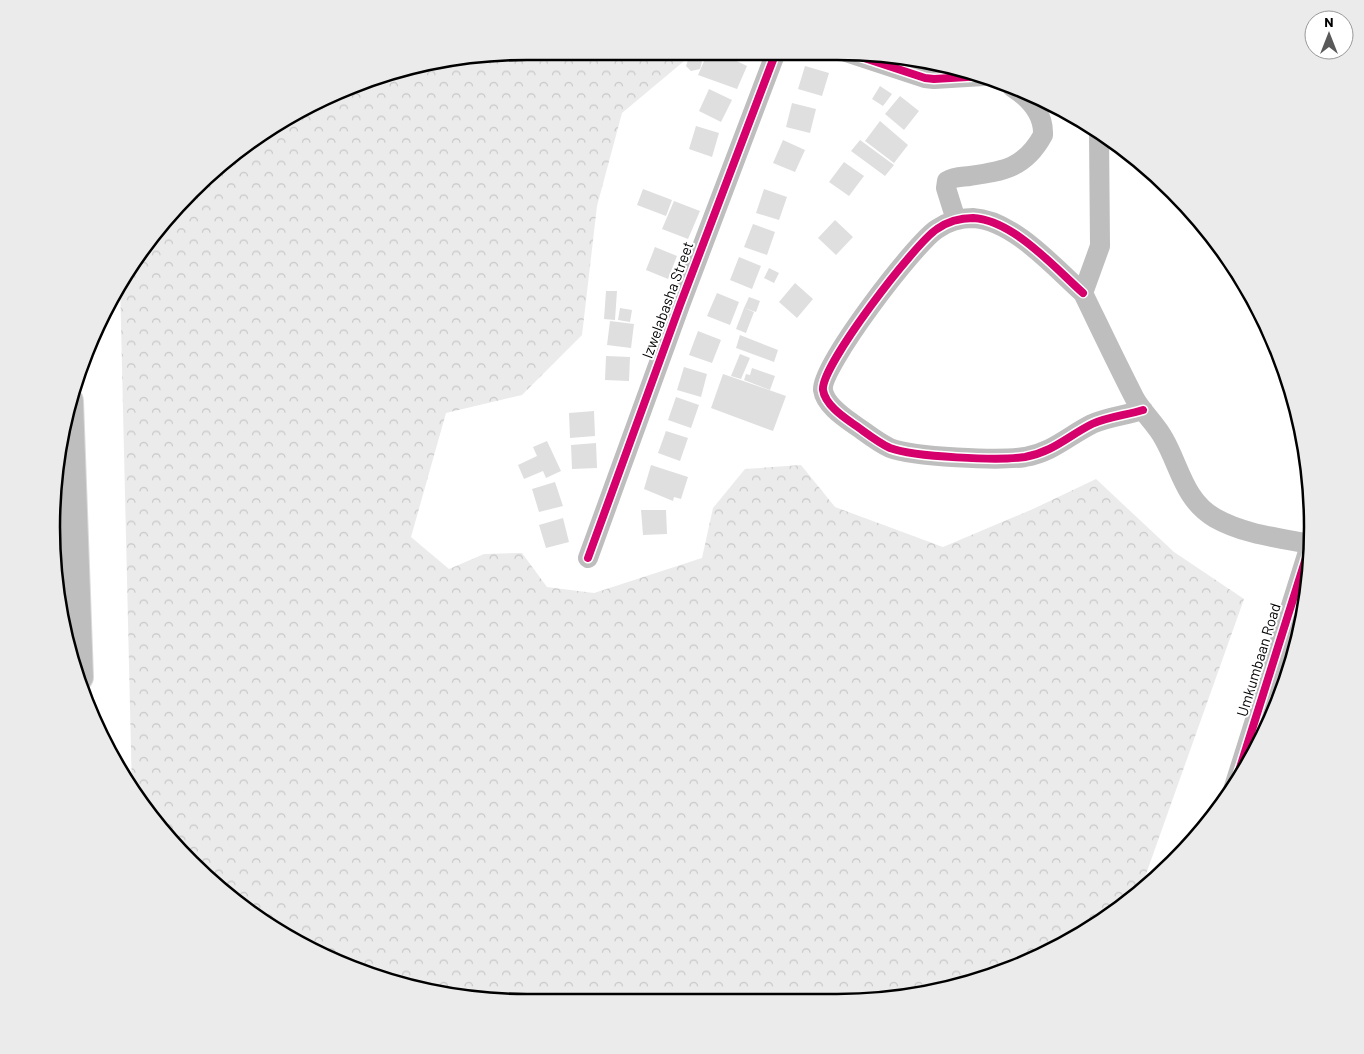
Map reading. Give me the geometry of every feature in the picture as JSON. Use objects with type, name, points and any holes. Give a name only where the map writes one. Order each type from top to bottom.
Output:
[{"type":"highway","points":[[70,431],[78,655]]},
{"type":"street","name":"Izwelabasha Street","points":[[588,558],[680,305],[773,60]]},
{"type":"street","points":[[876,62],[925,78],[962,77]]},
{"type":"street","points":[[956,220],[946,188],[947,181],[956,177],[1002,170],[1017,165],[1028,158],[1042,135],[1043,127],[1040,117],[1032,103]]},
{"type":"street","points":[[1083,293],[1100,246],[1099,141]]},
{"type":"street","points":[[1143,410],[1095,423],[1046,451],[1025,457],[999,459],[900,451],[888,447],[843,417],[832,406],[823,390],[826,374],[868,308],[922,243],[936,229],[956,220],[973,218],[1012,231],[1083,293],[1136,401],[1143,410],[1164,438],[1191,496],[1202,508],[1214,518],[1262,535],[1304,540]]},
{"type":"street","name":"Umkumbaan Road","points":[[1245,753],[1302,571]]},
{"type":"green space","points":[[527,60],[683,60],[683,62],[622,113],[597,206],[582,335],[522,395],[446,413],[411,537],[449,569],[484,554],[522,553],[547,587],[594,593],[702,558],[713,508],[745,469],[801,465],[835,507],[943,547],[1033,509],[1096,479],[1174,552],[1244,599],[1144,878],[1096,915],[1044,946],[987,969],[958,978],[898,990],[837,994],[527,994],[466,990],[406,978],[377,969],[320,946],[293,931],[243,897],[219,878],[176,835],[132,774],[120,299],[139,268],[176,219],[219,176],[268,139],[320,108],[377,85],[406,76],[466,64]]},
{"type":"building","points":[[688,60],[700,60],[702,62],[700,69],[691,71],[686,66]]},
{"type":"building","points":[[705,60],[735,60],[747,66],[737,89],[698,75]]},
{"type":"building","points":[[805,66],[829,73],[822,96],[798,89]]},
{"type":"building","points":[[880,86],[892,94],[883,106],[872,99]]},
{"type":"building","points":[[709,89],[732,100],[721,122],[699,111]]},
{"type":"building","points":[[900,96],[919,111],[904,130],[885,114]]},
{"type":"building","points":[[792,103],[816,109],[810,133],[786,127]]},
{"type":"building","points":[[880,121],[908,145],[894,163],[865,141]]},
{"type":"building","points":[[696,126],[719,133],[712,157],[689,149]]},
{"type":"building","points":[[783,140],[805,150],[795,172],[773,163]]},
{"type":"building","points":[[860,140],[894,165],[885,176],[851,151]]},
{"type":"building","points":[[844,162],[864,176],[849,196],[829,182]]},
{"type":"building","points":[[643,189],[672,200],[666,216],[637,205]]},
{"type":"building","points":[[764,189],[787,197],[779,220],[756,213]]},
{"type":"building","points":[[674,201],[700,211],[688,239],[662,229]]},
{"type":"building","points":[[835,220],[853,237],[836,255],[818,238]]},
{"type":"building","points":[[753,224],[775,232],[767,255],[744,247]]},
{"type":"building","points":[[655,247],[677,256],[668,279],[646,270]]},
{"type":"building","points":[[739,257],[761,266],[752,289],[730,280]]},
{"type":"building","points":[[769,268],[779,273],[774,283],[764,278]]},
{"type":"building","points":[[795,283],[813,299],[797,318],[779,302]]},
{"type":"building","points":[[606,291],[617,291],[615,320],[604,319]]},
{"type":"building","points":[[717,293],[739,302],[730,325],[707,316]]},
{"type":"building","points":[[749,297],[760,301],[756,312],[744,308]]},
{"type":"building","points":[[620,308],[632,310],[630,322],[618,320]]},
{"type":"building","points":[[744,308],[754,312],[746,333],[736,329]]},
{"type":"building","points":[[610,321],[634,324],[631,348],[607,345]]},
{"type":"building","points":[[698,331],[721,340],[712,363],[689,355]]},
{"type":"building","points":[[740,335],[778,350],[774,362],[736,348]]},
{"type":"building","points":[[740,354],[750,358],[741,379],[731,376]]},
{"type":"building","points":[[606,356],[630,357],[629,381],[605,380]]},
{"type":"building","points":[[684,367],[707,374],[701,397],[677,390]]},
{"type":"building","points":[[752,368],[775,376],[770,390],[744,380],[746,374],[750,375]]},
{"type":"building","points":[[723,374],[786,396],[773,431],[711,408]]},
{"type":"building","points":[[676,397],[699,405],[691,428],[668,420]]},
{"type":"building","points":[[594,411],[595,436],[570,438],[569,413]]},
{"type":"building","points":[[666,431],[688,438],[680,461],[658,453]]},
{"type":"building","points":[[547,441],[561,471],[546,478],[543,471],[524,479],[518,465],[537,456],[533,447]]},
{"type":"building","points":[[596,443],[597,468],[572,469],[571,445]]},
{"type":"building","points":[[651,465],[688,477],[681,499],[674,497],[673,501],[644,489]]},
{"type":"building","points":[[555,482],[563,506],[539,512],[532,489]]},
{"type":"building","points":[[641,510],[666,510],[667,534],[643,535]]},
{"type":"building","points":[[563,518],[569,542],[546,548],[539,525]]},
{"type":"cycle path","points":[[588,558],[680,305],[773,60]]},
{"type":"cycle path","points":[[876,62],[925,78],[962,77]]},
{"type":"cycle path","points":[[1083,293],[1032,246],[1003,227],[973,218],[950,222],[937,229],[909,257],[871,306],[836,357],[826,377],[823,390],[824,395],[830,405],[839,413],[875,440],[890,448],[918,454],[996,459],[1035,455],[1052,448],[1092,424],[1143,410]]},
{"type":"cycle path","points":[[1244,756],[1302,572]]}]
